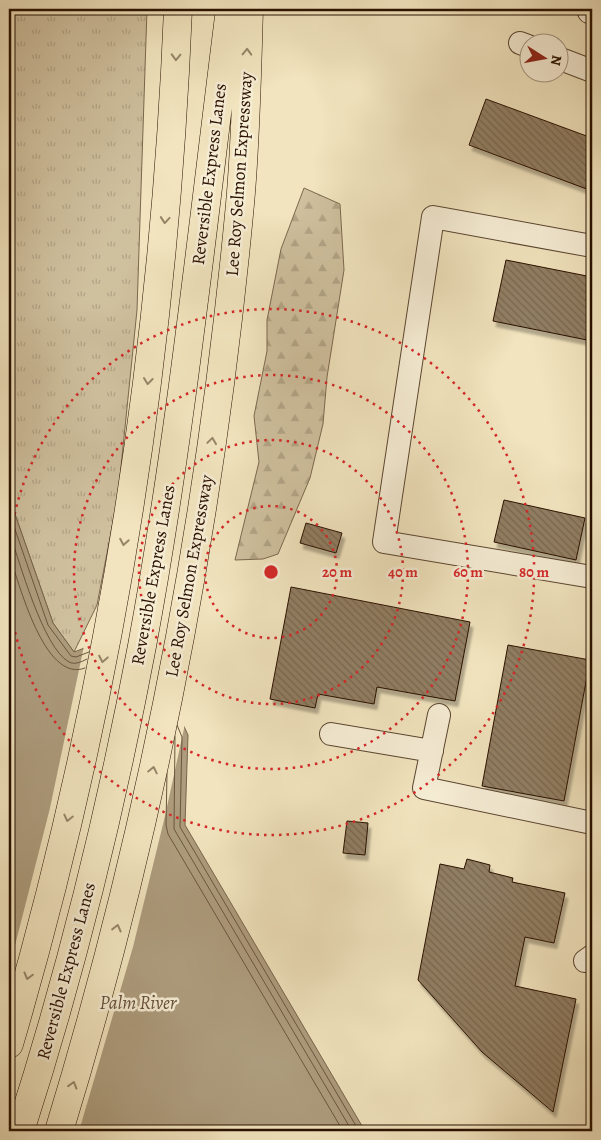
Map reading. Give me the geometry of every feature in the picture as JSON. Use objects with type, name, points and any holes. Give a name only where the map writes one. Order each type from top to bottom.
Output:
[{"type":"highway","points":[[9,1044],[64,837],[112,612],[141,435],[168,187],[178,9]]},
{"type":"highway","name":"Reversible Express Lanes","points":[[20,1131],[56,1008],[96,856],[142,647],[182,394],[230,9]]},
{"type":"highway","name":"Lee Roy Selmon Expressway","points":[[59,1131],[116,929],[163,724],[188,592],[216,417],[239,211],[249,9]]},
{"type":"lane","points":[[568,62],[592,71]]},
{"type":"lane","points":[[592,246],[433,217],[384,542],[592,577]]},
{"type":"lane","points":[[439,715],[424,788],[592,823]]},
{"type":"lane","points":[[331,734],[432,751]]},
{"type":"green space","points":[[9,9],[147,9],[137,310],[118,496],[97,605],[74,652],[53,623],[9,497]]},
{"type":"green space","points":[[304,188],[340,204],[344,270],[327,377],[323,424],[310,478],[278,554],[263,559],[235,560],[259,462],[254,416],[267,351],[267,320],[281,249]]},
{"type":"water","name":"Palm River","points":[[9,497],[53,623],[74,652],[124,633],[162,679],[188,735],[185,825],[365,1131],[9,1131]]},
{"type":"pier","points":[[124,631],[164,677],[185,724],[165,816],[133,947],[79,1131],[9,1131],[9,969],[50,808],[84,646]]},
{"type":"building","points":[[486,99],[592,138],[592,191],[469,145]]},
{"type":"building","points":[[506,260],[592,277],[592,341],[493,321]]},
{"type":"building","points":[[504,500],[585,518],[576,560],[494,542]]},
{"type":"building","points":[[306,523],[342,533],[336,553],[300,543]]},
{"type":"building","points":[[291,587],[470,622],[455,701],[377,687],[374,704],[318,694],[315,708],[270,699]]},
{"type":"building","points":[[508,645],[590,660],[564,801],[482,786]]},
{"type":"building","points":[[347,821],[368,823],[365,855],[343,853]]},
{"type":"building","points":[[467,859],[490,865],[489,872],[513,878],[512,882],[565,893],[554,943],[525,937],[515,986],[576,999],[553,1112],[482,1052],[418,980],[440,864],[464,869]]}]
